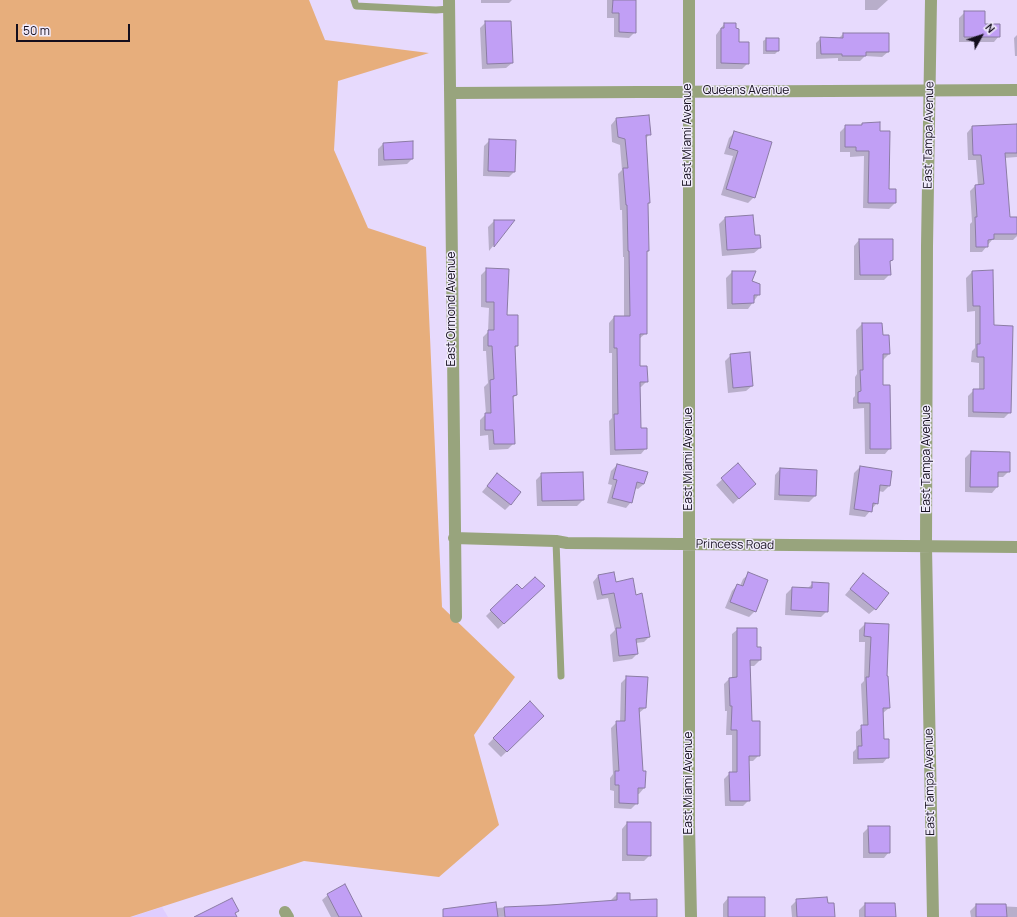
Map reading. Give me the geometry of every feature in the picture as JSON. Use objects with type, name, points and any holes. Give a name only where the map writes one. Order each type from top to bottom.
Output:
[{"type":"street","name":"East Miami Avenue","points":[[689,0],[689,818],[691,917]]},
{"type":"street","name":"East Tampa Avenue","points":[[931,0],[927,246],[926,547],[933,917]]},
{"type":"street","name":"East Ormond Avenue","points":[[450,5],[454,538],[456,617]]},
{"type":"street","name":"Queens Avenue","points":[[451,92],[1017,90]]},
{"type":"street","name":"Princess Road","points":[[454,538],[556,541],[567,543],[1017,547]]},
{"type":"lane","points":[[354,0],[356,6],[436,10],[450,5]]},
{"type":"lane","points":[[556,541],[561,676]]},
{"type":"shaded area","points":[[0,0],[309,0],[325,40],[429,53],[338,81],[334,150],[368,228],[426,247],[442,607],[515,677],[474,735],[499,825],[439,877],[304,861],[130,917],[0,917]]},
{"type":"shaded area","points":[[162,907],[168,917],[131,917]]},
{"type":"building","points":[[613,0],[636,0],[636,33],[619,32],[619,13],[612,13]]},
{"type":"building","points":[[964,11],[985,11],[985,24],[1000,24],[1000,37],[964,37]]},
{"type":"building","points":[[485,21],[511,21],[513,63],[487,64]]},
{"type":"building","points":[[724,23],[736,23],[736,28],[739,29],[739,42],[749,42],[749,64],[721,63],[721,28],[724,28]]},
{"type":"building","points":[[843,33],[889,33],[889,52],[866,52],[866,56],[821,54],[820,37],[843,38]]},
{"type":"building","points":[[766,38],[779,38],[779,51],[766,51]]},
{"type":"building","points":[[649,115],[651,135],[646,135],[650,203],[648,203],[649,251],[647,251],[647,334],[640,334],[640,366],[647,366],[648,382],[640,382],[641,428],[647,428],[647,449],[615,450],[614,414],[618,414],[617,348],[614,348],[614,316],[630,316],[627,205],[623,168],[628,168],[625,139],[618,137],[616,118]]},
{"type":"building","points":[[880,122],[880,131],[890,131],[889,189],[896,189],[896,203],[868,203],[869,151],[856,151],[856,147],[845,147],[845,125],[862,125],[862,123]]},
{"type":"building","points":[[1017,124],[1017,153],[1005,153],[1010,217],[1017,217],[1017,234],[994,234],[994,239],[988,240],[988,247],[976,247],[975,217],[977,217],[975,185],[984,184],[981,155],[973,155],[972,126]]},
{"type":"building","points":[[734,131],[772,142],[755,198],[726,189],[738,151],[729,148]]},
{"type":"building","points":[[489,139],[516,140],[515,172],[488,171]]},
{"type":"building","points":[[413,141],[413,159],[384,160],[383,143]]},
{"type":"building","points":[[753,215],[755,235],[760,235],[761,248],[727,250],[725,217]]},
{"type":"building","points":[[494,220],[515,220],[494,247]]},
{"type":"building","points":[[859,239],[893,239],[893,260],[890,261],[891,275],[860,275]]},
{"type":"building","points":[[486,268],[509,269],[507,315],[518,315],[518,346],[515,346],[517,395],[513,396],[515,444],[494,444],[493,430],[485,430],[485,413],[491,413],[490,380],[494,379],[492,346],[488,346],[488,330],[494,330],[494,302],[486,302]]},
{"type":"building","points":[[993,270],[994,325],[1013,326],[1011,413],[973,412],[973,389],[984,389],[984,357],[977,357],[977,344],[980,344],[980,306],[973,306],[972,271]]},
{"type":"building","points":[[732,271],[756,271],[752,281],[760,284],[760,295],[754,295],[754,303],[732,304]]},
{"type":"building","points":[[862,323],[882,323],[883,335],[889,335],[890,354],[883,354],[883,385],[890,385],[891,449],[870,449],[870,403],[858,403],[858,392],[861,391],[860,370],[863,370]]},
{"type":"building","points":[[750,352],[753,386],[733,388],[730,354]]},
{"type":"building","points":[[971,451],[1010,452],[1010,472],[998,472],[998,487],[970,487]]},
{"type":"building","points":[[738,463],[756,484],[739,499],[721,478]]},
{"type":"building","points":[[617,464],[648,472],[644,484],[637,482],[632,503],[612,498],[617,480],[613,479]]},
{"type":"building","points":[[860,466],[892,471],[890,486],[880,485],[878,504],[873,503],[872,512],[854,509]]},
{"type":"building","points":[[780,468],[817,470],[816,496],[779,495]]},
{"type":"building","points":[[583,472],[584,500],[542,501],[541,473]]},
{"type":"building","points":[[497,473],[521,492],[511,505],[487,486]]},
{"type":"building","points":[[614,572],[616,582],[633,578],[636,595],[642,593],[650,637],[636,639],[638,654],[619,656],[616,628],[621,628],[614,593],[602,595],[598,575]]},
{"type":"building","points":[[748,572],[768,580],[756,612],[730,602],[737,584],[743,586]]},
{"type":"building","points":[[863,573],[889,593],[876,610],[850,589]]},
{"type":"building","points":[[535,577],[545,586],[504,624],[490,610],[517,584],[522,589]]},
{"type":"building","points":[[812,582],[829,583],[828,612],[791,610],[792,587],[812,588]]},
{"type":"building","points":[[865,623],[889,624],[887,676],[890,708],[883,708],[884,739],[889,739],[889,758],[858,759],[858,746],[862,746],[861,725],[868,725],[866,677],[869,677],[871,637],[864,636]]},
{"type":"building","points":[[737,628],[757,628],[757,647],[761,647],[761,660],[750,660],[752,721],[760,721],[760,756],[749,756],[750,801],[730,801],[729,772],[737,772],[737,730],[731,730],[732,706],[730,706],[729,678],[737,677]]},
{"type":"building","points":[[626,676],[648,677],[646,708],[639,708],[643,771],[646,771],[645,788],[638,788],[638,804],[619,803],[619,785],[615,785],[615,771],[619,771],[616,721],[625,721]]},
{"type":"building","points":[[530,701],[544,716],[507,752],[493,738]]},
{"type":"building","points":[[627,822],[651,822],[651,856],[627,855]]},
{"type":"building","points":[[868,826],[890,826],[890,853],[869,853]]},
{"type":"building","points":[[345,884],[362,917],[339,917],[327,894]]},
{"type":"building","points":[[617,893],[630,893],[630,900],[657,899],[657,917],[505,917],[504,907],[617,900]]},
{"type":"building","points":[[728,897],[765,897],[765,917],[728,917]]},
{"type":"building","points":[[827,897],[828,903],[834,903],[835,917],[797,917],[796,899]]},
{"type":"building","points":[[232,898],[239,911],[235,913],[237,917],[194,917]]},
{"type":"building","points":[[496,902],[498,917],[443,917],[443,909]]},
{"type":"building","points":[[865,903],[895,903],[896,917],[865,917]]},
{"type":"building","points":[[976,904],[1006,904],[1007,917],[976,917]]}]
